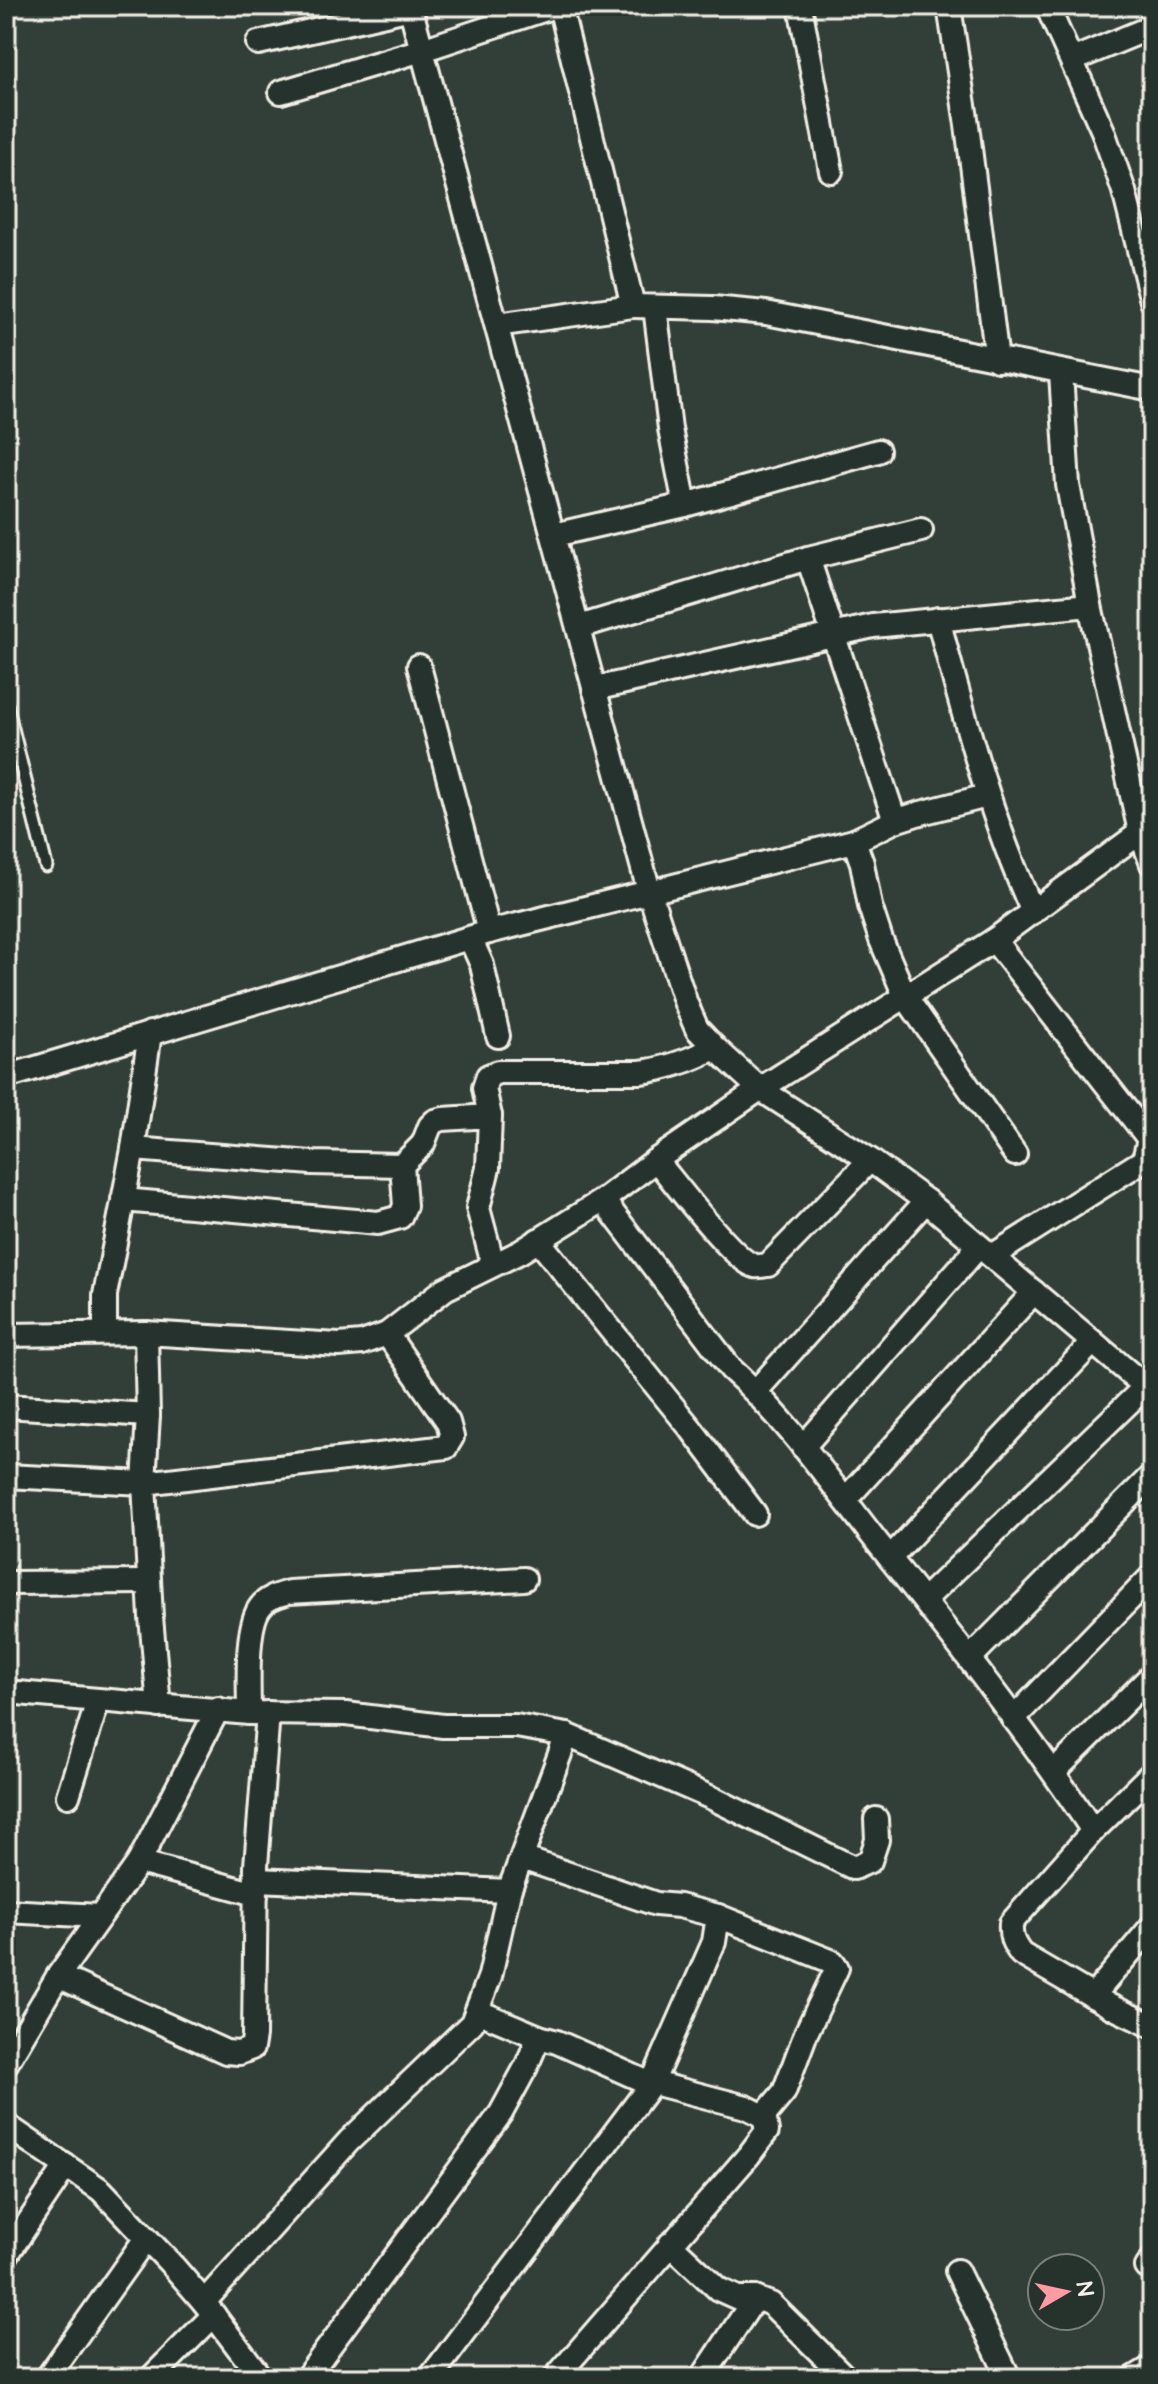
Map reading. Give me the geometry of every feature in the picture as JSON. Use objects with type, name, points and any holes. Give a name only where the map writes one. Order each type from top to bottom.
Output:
[{"type":"street","points":[[281,92],[558,6],[644,306],[685,505]]},
{"type":"street","points":[[800,6],[831,171]]},
{"type":"street","points":[[949,6],[997,360]]},
{"type":"street","points":[[1047,6],[1103,131],[1124,191],[1151,293]]},
{"type":"street","points":[[258,43],[411,7],[649,891],[697,1029],[760,1089],[870,1160],[926,1201],[1149,1389],[924,1600]]},
{"type":"street","points":[[1072,60],[1152,27]]},
{"type":"street","points":[[497,325],[644,306],[766,313],[1152,389]]},
{"type":"street","points":[[1061,373],[1068,485],[1090,605],[1146,828],[1152,864]]},
{"type":"street","points":[[554,535],[685,505],[878,451]]},
{"type":"street","points":[[579,627],[808,558],[921,530]]},
{"type":"street","points":[[808,558],[895,821]]},
{"type":"street","points":[[594,689],[873,626],[1090,605]]},
{"type":"street","points":[[938,619],[987,796],[1009,859],[1033,912]]},
{"type":"street","points":[[419,666],[480,936],[482,965],[498,1036]]},
{"type":"street","points":[[6,1077],[480,936],[854,841],[895,821],[987,796]]},
{"type":"street","points":[[6,1335],[146,1333],[339,1345],[362,1343],[387,1334],[445,1289],[538,1240],[603,1200],[760,1089],[994,940],[1146,828]]},
{"type":"street","points":[[854,841],[881,940],[905,996],[1015,1154]]},
{"type":"street","points":[[803,1447],[986,1251],[1148,1158],[1149,1139],[994,940]]},
{"type":"street","points":[[105,1333],[105,1295],[133,1149],[150,1033]]},
{"type":"street","points":[[493,1264],[478,1208],[488,1168],[490,1116],[484,1088],[488,1076],[498,1072],[659,1070],[715,1048]]},
{"type":"street","points":[[133,1149],[312,1163],[402,1165],[423,1144],[435,1121],[490,1116]]},
{"type":"street","points":[[656,1160],[740,1258],[755,1266],[768,1265],[870,1160]]},
{"type":"street","points":[[123,1200],[378,1223],[400,1217],[405,1206],[402,1165]]},
{"type":"street","points":[[603,1200],[731,1369],[756,1391],[803,1447],[970,1658],[1054,1772],[1093,1831]]},
{"type":"street","points":[[756,1391],[926,1201]]},
{"type":"street","points":[[538,1240],[692,1430],[755,1514]]},
{"type":"street","points":[[845,1500],[1034,1292]]},
{"type":"street","points":[[146,1333],[148,1415],[144,1483],[159,1706]]},
{"type":"street","points":[[6,1476],[144,1483],[446,1447],[452,1437],[448,1422],[387,1334]]},
{"type":"street","points":[[890,1558],[1093,1342]]},
{"type":"street","points":[[6,1406],[148,1415]]},
{"type":"street","points":[[970,1658],[1152,1475]]},
{"type":"street","points":[[1013,1719],[1152,1576]]},
{"type":"street","points":[[58,1976],[226,2052],[239,2053],[252,2048],[258,1713],[251,1624],[260,1607],[270,1598],[289,1592],[524,1579]]},
{"type":"street","points":[[6,1583],[149,1582]]},
{"type":"street","points":[[1054,1772],[1152,1675]]},
{"type":"street","points":[[6,1692],[258,1713],[346,1714],[443,1726],[516,1726],[567,1735],[712,1798],[854,1868],[870,1861],[877,1840],[876,1819]]},
{"type":"street","points":[[68,1796],[98,1701]]},
{"type":"street","points":[[6,2064],[58,1976],[139,1862],[218,1709]]},
{"type":"street","points":[[151,2378],[349,2141],[472,2023],[490,1976],[509,1891],[567,1735]]},
{"type":"street","points":[[1152,1773],[1093,1831],[1021,1910],[1011,1923],[1010,1934],[1021,1954],[1152,2026]]},
{"type":"street","points":[[522,1858],[656,1904],[679,1906],[718,1916],[833,1962],[837,1968],[806,2033],[784,2092],[764,2116]]},
{"type":"street","points":[[139,1862],[256,1887],[509,1891]]},
{"type":"street","points":[[6,1911],[100,1916]]},
{"type":"street","points":[[430,2378],[652,2083],[714,1942],[718,1916]]},
{"type":"street","points":[[1093,1996],[1152,1926]]},
{"type":"street","points":[[477,2011],[642,2080],[746,2107],[764,2116]]},
{"type":"street","points":[[306,2378],[501,2113],[539,2037]]},
{"type":"street","points":[[555,2378],[749,2155],[767,2131],[764,2116]]},
{"type":"street","points":[[6,2125],[101,2190],[209,2309],[261,2378]]},
{"type":"street","points":[[6,2256],[66,2166]]},
{"type":"street","points":[[47,2378],[146,2238]]},
{"type":"street","points":[[670,2244],[718,2289],[738,2298],[755,2298],[771,2304],[846,2378]]},
{"type":"street","points":[[957,2271],[1009,2378]]},
{"type":"street","points":[[702,2378],[755,2298]]},
{"type":"street","points":[[1134,2378],[1152,2367]]},
{"type":"lane","points":[[6,704],[46,866]]}]
